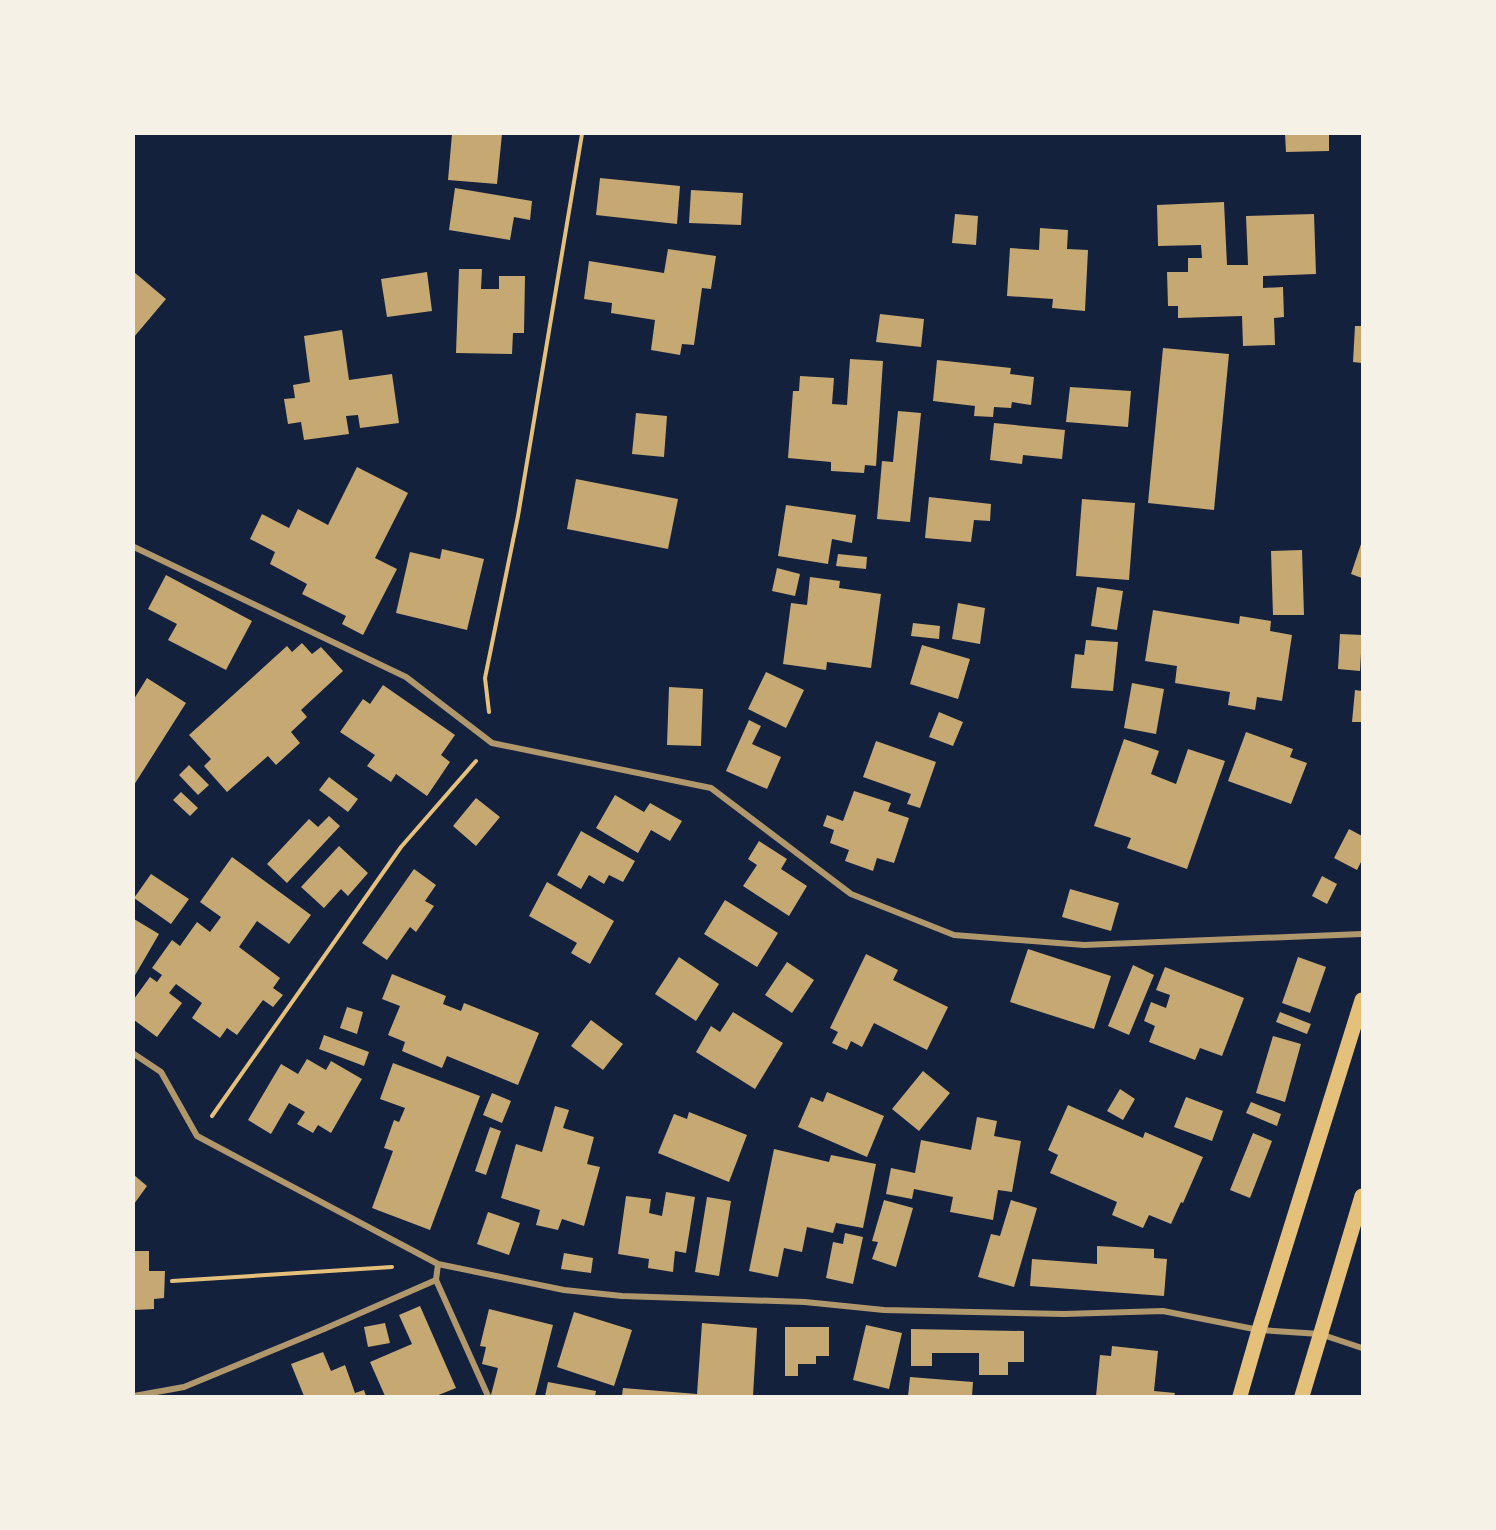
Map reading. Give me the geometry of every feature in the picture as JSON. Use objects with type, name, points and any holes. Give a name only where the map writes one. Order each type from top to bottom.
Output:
[{"type":"main road","points":[[1240,1396],[1362,1000]]},
{"type":"main road","points":[[1302,1396],[1362,1196]]},
{"type":"street","points":[[134,547],[406,677],[492,743],[711,788],[851,894],[954,935],[1084,945],[1362,934]]},
{"type":"street","points":[[134,1054],[161,1072],[197,1136],[438,1264],[564,1290],[622,1296],[805,1302],[884,1310],[1064,1314],[1163,1311],[1259,1330],[1320,1334],[1362,1348]]},
{"type":"street","points":[[438,1264],[436,1280],[488,1396]]},
{"type":"street","points":[[134,1396],[184,1387],[436,1280]]},
{"type":"path","points":[[197,1136],[401,847],[492,743],[485,678],[518,516],[582,134]]},
{"type":"path","points":[[172,1281],[438,1264]]},
{"type":"building","points":[[452,134],[502,134],[497,184],[448,180]]},
{"type":"building","points":[[1285,134],[1329,134],[1329,151],[1286,152]]},
{"type":"building","points":[[600,178],[680,186],[677,224],[596,215]]},
{"type":"building","points":[[455,188],[532,201],[530,220],[514,217],[510,240],[449,230]]},
{"type":"building","points":[[691,190],[743,193],[741,225],[689,223]]},
{"type":"building","points":[[1224,202],[1227,265],[1248,265],[1246,216],[1314,214],[1316,274],[1263,276],[1263,288],[1283,287],[1284,317],[1274,318],[1275,345],[1243,346],[1242,316],[1178,318],[1178,306],[1168,306],[1167,272],[1188,272],[1188,258],[1202,258],[1201,245],[1158,246],[1157,205]]},
{"type":"building","points":[[955,214],[978,216],[976,245],[952,243]]},
{"type":"building","points":[[1040,228],[1068,230],[1067,249],[1088,250],[1085,311],[1052,308],[1053,299],[1007,296],[1010,248],[1039,250]]},
{"type":"building","points":[[668,249],[716,256],[711,289],[702,288],[694,345],[682,344],[680,355],[651,350],[655,320],[611,313],[612,303],[584,299],[589,261],[664,273]]},
{"type":"building","points":[[459,269],[482,269],[481,289],[499,289],[499,276],[525,276],[524,333],[513,333],[512,354],[456,353]]},
{"type":"building","points":[[134,272],[166,299],[134,337]]},
{"type":"building","points":[[427,272],[432,311],[387,317],[381,279]]},
{"type":"building","points":[[880,314],[924,319],[921,347],[876,342]]},
{"type":"building","points":[[1355,326],[1362,326],[1362,363],[1353,362]]},
{"type":"building","points":[[342,330],[349,380],[392,374],[399,423],[360,428],[358,415],[346,416],[349,434],[304,440],[301,422],[288,424],[284,399],[295,398],[293,385],[310,382],[304,336]]},
{"type":"building","points":[[1163,348],[1229,354],[1214,510],[1148,503]]},
{"type":"building","points":[[850,359],[883,361],[876,466],[865,465],[864,473],[831,471],[831,462],[788,458],[793,391],[799,391],[800,376],[834,378],[832,404],[847,405]]},
{"type":"building","points":[[937,360],[1011,368],[1010,374],[1034,377],[1031,405],[1012,402],[1011,408],[994,407],[993,417],[974,416],[975,406],[933,401]]},
{"type":"building","points":[[1070,387],[1131,391],[1128,427],[1066,422]]},
{"type":"building","points":[[898,411],[921,413],[910,522],[877,519],[882,461],[893,462]]},
{"type":"building","points":[[636,413],[667,416],[664,457],[632,454]]},
{"type":"building","points":[[994,423],[1065,430],[1062,459],[1023,455],[1022,464],[990,460]]},
{"type":"building","points":[[357,467],[408,493],[375,558],[397,569],[363,635],[342,624],[346,616],[302,594],[307,584],[270,564],[275,552],[250,539],[262,514],[289,528],[298,509],[328,525]]},
{"type":"building","points":[[576,479],[678,499],[668,549],[567,529]]},
{"type":"building","points":[[929,497],[991,504],[990,521],[974,520],[971,542],[925,538]]},
{"type":"building","points":[[1082,499],[1135,503],[1129,580],[1076,576]]},
{"type":"building","points":[[786,505],[856,515],[852,543],[832,539],[828,564],[778,556]]},
{"type":"building","points":[[1362,541],[1362,578],[1351,574]]},
{"type":"building","points":[[442,549],[484,559],[467,630],[396,613],[410,552],[440,559]]},
{"type":"building","points":[[1302,550],[1304,615],[1273,615],[1271,551]]},
{"type":"building","points":[[838,554],[867,557],[866,569],[836,566]]},
{"type":"building","points":[[777,568],[800,574],[795,596],[772,591]]},
{"type":"building","points":[[166,575],[252,621],[226,670],[168,640],[177,624],[148,609]]},
{"type":"building","points":[[810,577],[840,581],[839,588],[881,594],[871,668],[827,662],[826,670],[783,664],[791,603],[807,605]]},
{"type":"building","points":[[1097,587],[1123,591],[1117,630],[1091,626]]},
{"type":"building","points":[[958,603],[985,608],[980,644],[952,639]]},
{"type":"building","points":[[1153,610],[1239,624],[1240,616],[1271,621],[1270,631],[1292,635],[1282,701],[1257,697],[1255,710],[1228,705],[1230,692],[1175,683],[1177,666],[1145,661]]},
{"type":"building","points":[[913,623],[940,626],[939,639],[911,636]]},
{"type":"building","points":[[1340,634],[1362,635],[1360,671],[1338,669]]},
{"type":"building","points":[[1086,640],[1118,642],[1113,691],[1071,688],[1075,654],[1084,655]]},
{"type":"building","points":[[302,643],[312,654],[321,647],[343,671],[301,710],[307,717],[291,732],[300,743],[276,765],[268,756],[227,792],[204,766],[211,759],[189,735],[287,646],[292,652]]},
{"type":"building","points":[[922,645],[970,659],[958,699],[910,684]]},
{"type":"building","points":[[766,672],[804,690],[786,728],[748,709]]},
{"type":"building","points":[[147,678],[186,703],[134,785],[134,699]]},
{"type":"building","points":[[1132,683],[1164,689],[1156,734],[1124,728]]},
{"type":"building","points":[[383,685],[455,735],[441,755],[450,762],[427,796],[396,774],[391,782],[367,766],[375,755],[340,732],[363,699],[370,704]]},
{"type":"building","points":[[669,687],[703,689],[701,746],[667,745]]},
{"type":"building","points":[[1355,690],[1362,691],[1362,722],[1352,722]]},
{"type":"building","points":[[939,712],[963,722],[953,746],[929,737]]},
{"type":"building","points":[[749,720],[761,726],[752,744],[781,757],[767,789],[726,771]]},
{"type":"building","points":[[1246,732],[1293,749],[1290,757],[1307,763],[1291,804],[1228,781]]},
{"type":"building","points":[[1124,739],[1159,751],[1151,774],[1176,784],[1188,749],[1225,761],[1187,869],[1127,848],[1131,838],[1094,826]]},
{"type":"building","points":[[876,741],[936,762],[920,808],[907,804],[911,794],[863,777]]},
{"type":"building","points":[[189,765],[209,785],[198,795],[179,775]]},
{"type":"building","points":[[329,777],[358,799],[348,812],[319,790]]},
{"type":"building","points":[[854,791],[891,803],[888,811],[909,818],[894,863],[877,858],[873,871],[845,861],[849,850],[830,843],[834,830],[823,826],[827,815],[843,821]]},
{"type":"building","points":[[181,792],[198,808],[190,816],[173,800]]},
{"type":"building","points":[[615,795],[644,812],[650,803],[682,821],[670,841],[651,830],[638,853],[596,828]]},
{"type":"building","points":[[476,798],[500,817],[476,846],[453,826]]},
{"type":"building","points":[[329,816],[340,826],[287,883],[267,864],[309,819],[318,827]]},
{"type":"building","points":[[1349,829],[1362,836],[1362,860],[1357,870],[1334,858]]},
{"type":"building","points":[[581,831],[635,861],[623,882],[609,875],[604,884],[589,875],[581,889],[557,875]]},
{"type":"building","points":[[759,841],[787,859],[781,869],[807,886],[789,916],[743,886],[757,865],[748,859]]},
{"type":"building","points":[[339,846],[368,873],[348,896],[341,889],[324,908],[301,887]]},
{"type":"building","points":[[232,857],[311,915],[289,944],[257,921],[239,947],[280,978],[273,988],[283,995],[273,1007],[263,1000],[237,1035],[227,1028],[220,1038],[192,1018],[202,1003],[176,984],[169,993],[182,1003],[157,1037],[134,1020],[134,999],[150,977],[157,982],[162,975],[152,968],[172,940],[180,946],[197,922],[210,932],[221,917],[200,902]]},
{"type":"building","points":[[414,869],[436,885],[425,901],[434,906],[416,932],[410,927],[387,960],[362,943]]},
{"type":"building","points":[[151,874],[189,899],[171,924],[134,898]]},
{"type":"building","points":[[1322,876],[1337,884],[1327,904],[1312,896]]},
{"type":"building","points":[[547,882],[614,921],[590,964],[571,953],[577,943],[529,916]]},
{"type":"building","points":[[1070,889],[1119,903],[1111,931],[1062,917]]},
{"type":"building","points":[[725,900],[778,933],[757,967],[704,934]]},
{"type":"building","points":[[134,919],[159,934],[134,977]]},
{"type":"building","points":[[1028,949],[1111,976],[1094,1029],[1010,1002]]},
{"type":"building","points":[[866,954],[898,970],[893,980],[948,1007],[927,1050],[874,1023],[862,1047],[851,1041],[847,1050],[832,1043],[838,1032],[830,1028]]},
{"type":"building","points":[[679,957],[719,984],[696,1021],[655,994]]},
{"type":"building","points":[[1298,957],[1326,967],[1310,1013],[1282,1003]]},
{"type":"building","points":[[787,962],[814,980],[792,1013],[765,995]]},
{"type":"building","points":[[1133,965],[1154,975],[1129,1035],[1108,1026]]},
{"type":"building","points":[[1165,967],[1244,998],[1222,1056],[1200,1048],[1195,1060],[1149,1042],[1155,1026],[1144,1021],[1151,1002],[1166,1008],[1170,995],[1156,990]]},
{"type":"building","points":[[392,974],[446,996],[443,1004],[461,1011],[464,1003],[539,1033],[518,1085],[447,1056],[442,1068],[402,1051],[405,1042],[388,1035],[400,1006],[382,999]]},
{"type":"building","points":[[347,1007],[363,1012],[357,1034],[340,1028]]},
{"type":"building","points":[[733,1012],[783,1043],[755,1089],[696,1052],[711,1026],[720,1032]]},
{"type":"building","points":[[1280,1012],[1311,1024],[1307,1034],[1276,1022]]},
{"type":"building","points":[[591,1020],[623,1044],[603,1070],[571,1046]]},
{"type":"building","points":[[324,1035],[369,1052],[364,1066],[319,1049]]},
{"type":"building","points":[[1273,1036],[1301,1044],[1285,1102],[1256,1093]]},
{"type":"building","points":[[307,1059],[326,1070],[331,1061],[362,1079],[331,1133],[318,1125],[313,1133],[297,1124],[305,1112],[289,1103],[271,1134],[248,1120],[281,1064],[298,1074]]},
{"type":"building","points":[[393,1063],[480,1096],[430,1230],[372,1208],[393,1151],[384,1148],[394,1120],[399,1122],[405,1108],[380,1099]]},
{"type":"building","points":[[923,1071],[950,1093],[919,1131],[892,1109]]},
{"type":"building","points":[[1120,1089],[1135,1099],[1123,1120],[1107,1111]]},
{"type":"building","points":[[827,1092],[884,1116],[867,1157],[798,1127],[811,1097],[823,1102]]},
{"type":"building","points":[[492,1093],[511,1101],[502,1123],[483,1115]]},
{"type":"building","points":[[1186,1097],[1223,1111],[1212,1141],[1174,1127]]},
{"type":"building","points":[[1251,1102],[1281,1114],[1277,1126],[1246,1113]]},
{"type":"building","points":[[1068,1105],[1143,1138],[1145,1132],[1203,1157],[1171,1224],[1149,1215],[1143,1228],[1112,1215],[1117,1202],[1050,1173],[1058,1155],[1048,1150]]},
{"type":"building","points":[[555,1106],[569,1110],[563,1128],[594,1137],[587,1164],[600,1167],[584,1226],[562,1219],[558,1230],[536,1225],[540,1210],[501,1198],[516,1144],[542,1152]]},
{"type":"building","points":[[689,1112],[747,1135],[729,1182],[658,1153],[674,1114],[687,1119]]},
{"type":"building","points":[[977,1117],[997,1121],[994,1136],[1021,1141],[1012,1192],[998,1190],[993,1220],[950,1212],[953,1197],[914,1189],[912,1199],[886,1194],[891,1168],[915,1173],[921,1140],[971,1150]]},
{"type":"building","points":[[490,1127],[501,1131],[486,1175],[475,1171]]},
{"type":"building","points":[[1253,1133],[1272,1141],[1250,1198],[1230,1190]]},
{"type":"building","points":[[774,1149],[829,1162],[831,1155],[876,1164],[863,1228],[836,1223],[833,1233],[807,1227],[802,1252],[784,1248],[778,1277],[749,1271]]},
{"type":"building","points":[[134,1175],[147,1186],[134,1204]]},
{"type":"building","points":[[666,1192],[695,1197],[686,1253],[675,1251],[673,1272],[648,1268],[649,1259],[618,1254],[626,1196],[651,1199],[649,1213],[662,1216]]},
{"type":"building","points":[[707,1197],[731,1201],[719,1276],[695,1272]]},
{"type":"building","points":[[884,1200],[913,1208],[896,1267],[872,1259],[878,1242],[872,1241]]},
{"type":"building","points":[[1011,1200],[1037,1208],[1014,1287],[978,1277],[991,1234],[1000,1236]]},
{"type":"building","points":[[488,1212],[520,1223],[509,1255],[477,1244]]},
{"type":"building","points":[[845,1233],[863,1237],[853,1284],[826,1278],[833,1242],[843,1244]]},
{"type":"building","points":[[1097,1246],[1154,1249],[1154,1258],[1167,1259],[1164,1296],[1030,1286],[1032,1259],[1097,1264]]},
{"type":"building","points":[[134,1251],[149,1251],[149,1271],[165,1271],[164,1298],[154,1299],[154,1309],[134,1310]]},
{"type":"building","points":[[564,1253],[593,1258],[591,1273],[561,1269]]},
{"type":"building","points":[[420,1306],[456,1388],[436,1396],[385,1396],[370,1362],[412,1344],[399,1315]]},
{"type":"building","points":[[489,1309],[553,1325],[535,1396],[491,1395],[498,1368],[482,1364],[486,1347],[480,1346]]},
{"type":"building","points":[[574,1312],[632,1330],[614,1386],[557,1367]]},
{"type":"building","points":[[385,1323],[390,1343],[368,1347],[364,1327]]},
{"type":"building","points":[[702,1323],[757,1328],[753,1396],[622,1396],[623,1388],[697,1394]]},
{"type":"building","points":[[866,1325],[902,1333],[889,1389],[853,1380]]},
{"type":"building","points":[[785,1327],[829,1327],[829,1356],[816,1356],[816,1364],[798,1364],[798,1376],[785,1376]]},
{"type":"building","points":[[911,1329],[1024,1331],[1024,1362],[1008,1362],[1008,1375],[979,1375],[979,1353],[932,1353],[932,1366],[911,1366]]},
{"type":"building","points":[[1112,1346],[1158,1351],[1154,1391],[1175,1393],[1174,1396],[1096,1396],[1100,1355],[1111,1356]]},
{"type":"building","points":[[323,1352],[331,1371],[345,1365],[355,1393],[364,1390],[366,1396],[304,1396],[291,1364]]},
{"type":"building","points":[[910,1377],[973,1382],[972,1396],[908,1396]]},
{"type":"building","points":[[548,1382],[596,1391],[595,1396],[545,1396]]}]
